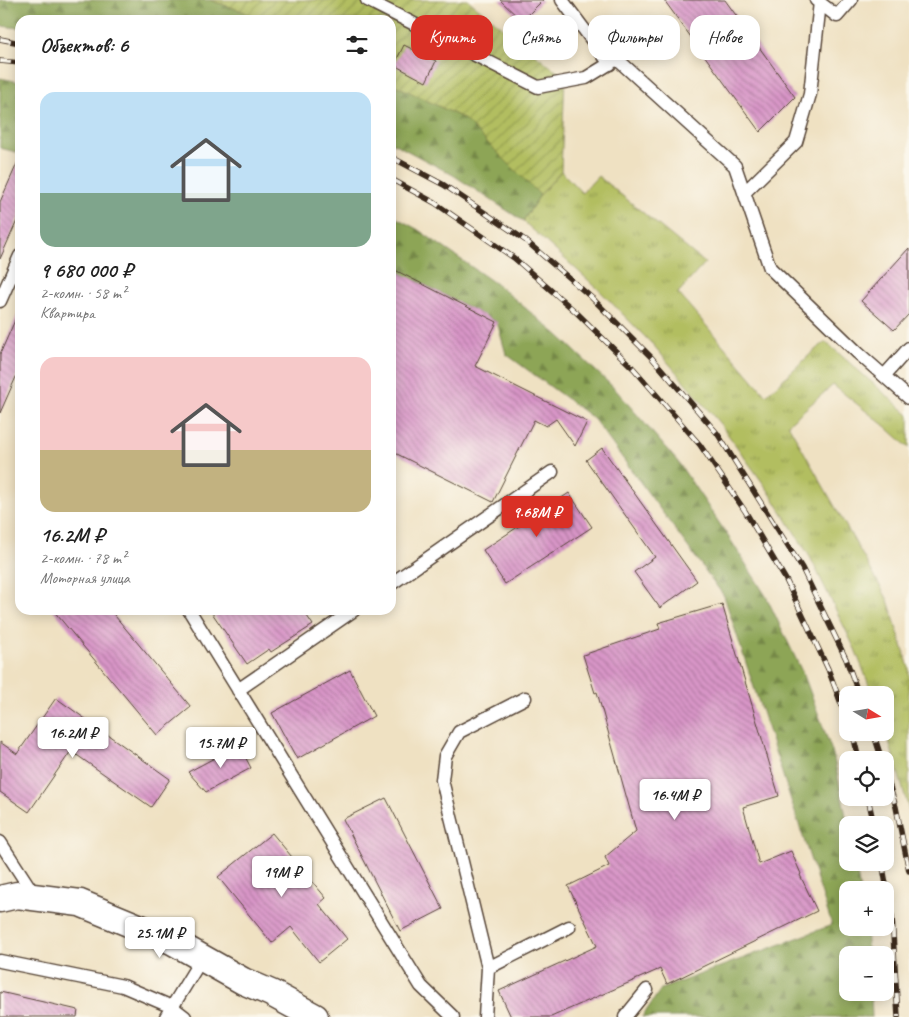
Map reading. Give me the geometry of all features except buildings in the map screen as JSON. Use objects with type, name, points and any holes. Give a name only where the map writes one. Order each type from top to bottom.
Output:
[{"type":"street","points":[[0,899],[17,895],[80,903],[172,941],[243,981],[271,993],[315,1017]]},
{"type":"lane","points":[[367,0],[538,87],[586,78],[618,59],[735,166],[770,268],[909,398]]},
{"type":"lane","points":[[562,0],[610,64]]},
{"type":"lane","points":[[818,1],[837,16],[851,0]]},
{"type":"lane","points":[[744,193],[796,142],[810,94],[818,1]]},
{"type":"lane","points":[[0,301],[15,267]]},
{"type":"lane","points":[[884,376],[909,348]]},
{"type":"lane","points":[[396,581],[552,472]]},
{"type":"lane","points":[[192,615],[421,986],[453,1017]]},
{"type":"lane","points":[[238,690],[347,615]]},
{"type":"lane","points":[[485,1017],[488,968],[442,780],[446,756],[459,732],[525,698]]},
{"type":"lane","points":[[0,842],[36,897]]},
{"type":"lane","points":[[488,968],[569,927]]},
{"type":"lane","points":[[169,1012],[202,958]]},
{"type":"lane","points":[[0,961],[123,986],[169,1012],[185,1017]]},
{"type":"lane","points":[[626,1017],[647,990]]},
{"type":"green space","points":[[0,0],[210,0],[250,15],[15,15],[15,28],[0,26]]},
{"type":"green space","points":[[210,0],[468,0],[487,15],[411,15],[411,60],[493,60],[493,20],[503,28],[503,60],[543,60],[565,78],[561,171],[540,195],[463,118],[396,85],[396,15],[250,15]]},
{"type":"green space","points":[[0,78],[15,81],[15,152],[0,148]]},
{"type":"green space","points":[[396,85],[463,118],[540,195],[523,221],[453,175],[396,145]]},
{"type":"green space","points":[[561,171],[582,193],[598,176],[705,263],[678,293],[766,395],[826,342],[909,415],[909,448],[833,385],[788,424],[888,600],[909,668],[909,810],[894,759],[894,751],[892,751],[889,741],[894,741],[894,686],[869,686],[855,649],[810,557],[768,490],[721,425],[655,347],[599,290],[523,221],[540,195]]},
{"type":"green space","points":[[396,218],[417,229],[499,286],[559,336],[615,389],[678,462],[766,596],[805,678],[833,754],[839,782],[839,806],[844,806],[846,816],[839,816],[839,871],[856,871],[858,881],[839,881],[839,936],[867,936],[867,946],[839,946],[839,1001],[871,1001],[872,1017],[642,1017],[661,989],[832,925],[724,596],[593,418],[506,354],[497,322],[396,271]]},
{"type":"railway","points":[[0,39],[15,42]]},
{"type":"railway","points":[[0,61],[15,62]]},
{"type":"railway","points":[[396,160],[444,185],[525,240],[592,298],[652,358],[717,433],[802,568],[846,659],[856,686]]},
{"type":"railway","points":[[396,182],[435,203],[514,258],[576,312],[634,369],[700,445],[745,511],[786,580],[828,669],[839,698]]},
{"type":"railway","points":[[854,741],[857,751]]},
{"type":"railway","points":[[876,741],[879,751]]},
{"type":"railway","points":[[894,800],[909,871]]},
{"type":"railway","points":[[870,806],[872,816]]},
{"type":"railway","points":[[884,871],[892,917],[898,1017]]}]
